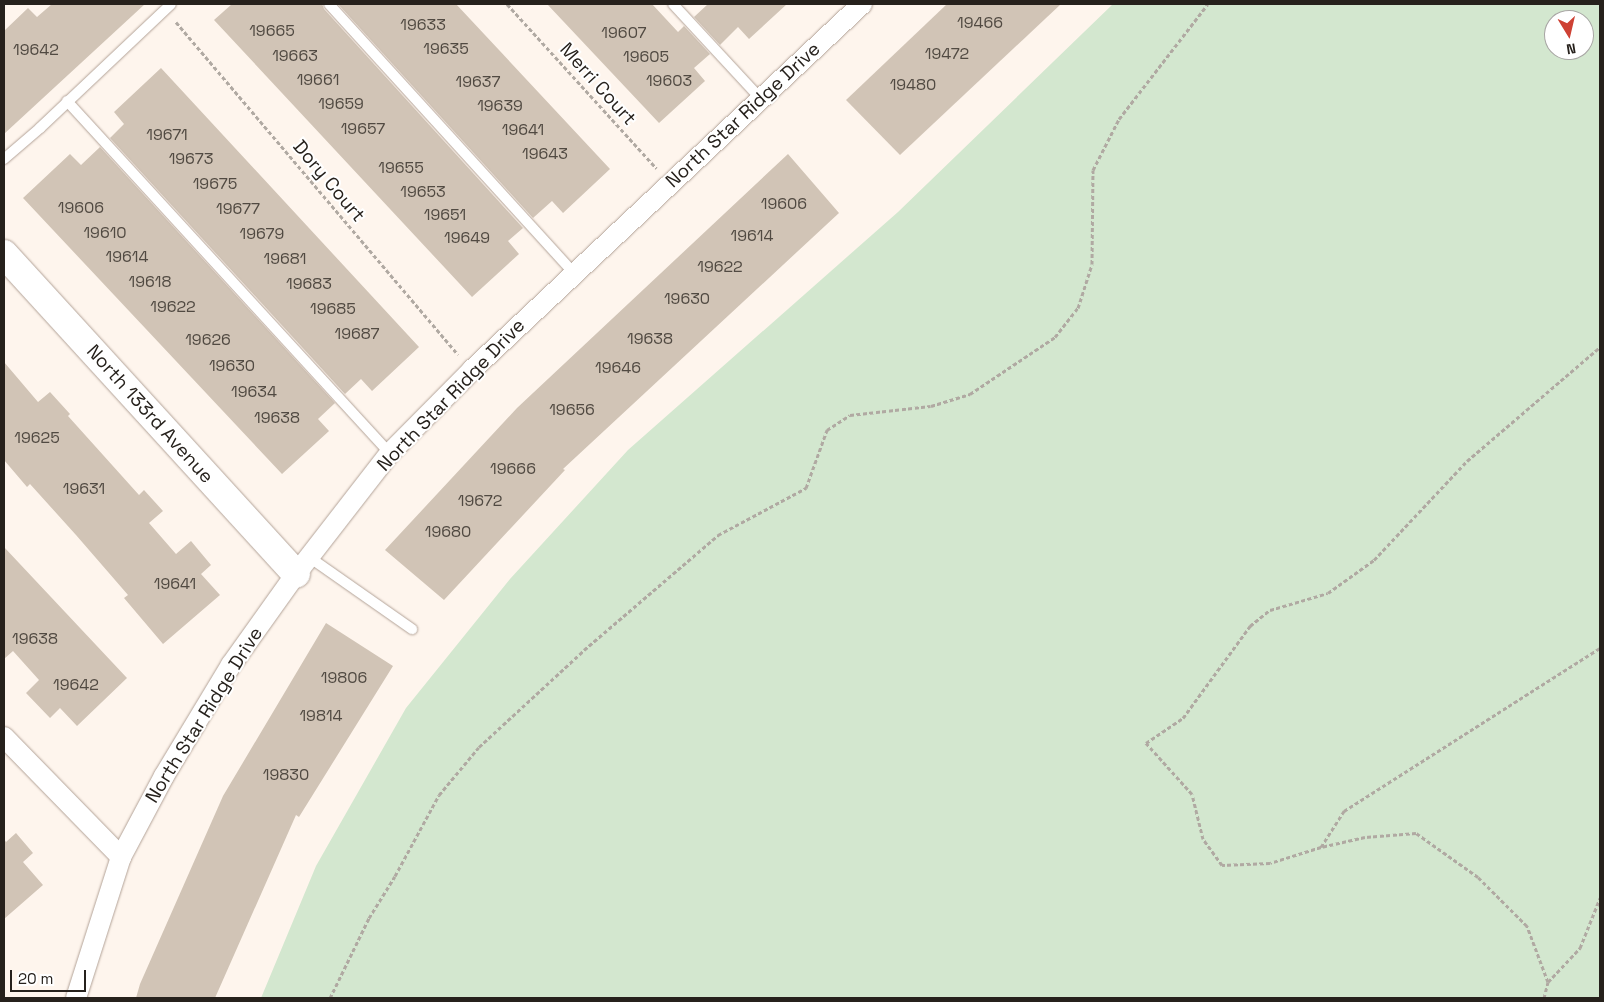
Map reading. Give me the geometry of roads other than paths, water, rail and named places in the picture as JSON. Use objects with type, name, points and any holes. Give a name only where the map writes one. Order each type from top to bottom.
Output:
[{"type":"street","name":"North Star Ridge Drive","points":[[76,998],[121,857],[164,776],[231,665],[302,566],[390,453],[472,370],[862,4]]},
{"type":"street","name":"North 133rd Avenue","points":[[4,254],[302,566]]},
{"type":"street","points":[[4,737],[121,857]]},
{"type":"lane","points":[[329,4],[574,273]]},
{"type":"lane","points":[[673,4],[760,98]]},
{"type":"lane","points":[[4,159],[168,6]]},
{"type":"lane","points":[[67,102],[390,453]]},
{"type":"lane","points":[[302,566],[412,628]]}]
